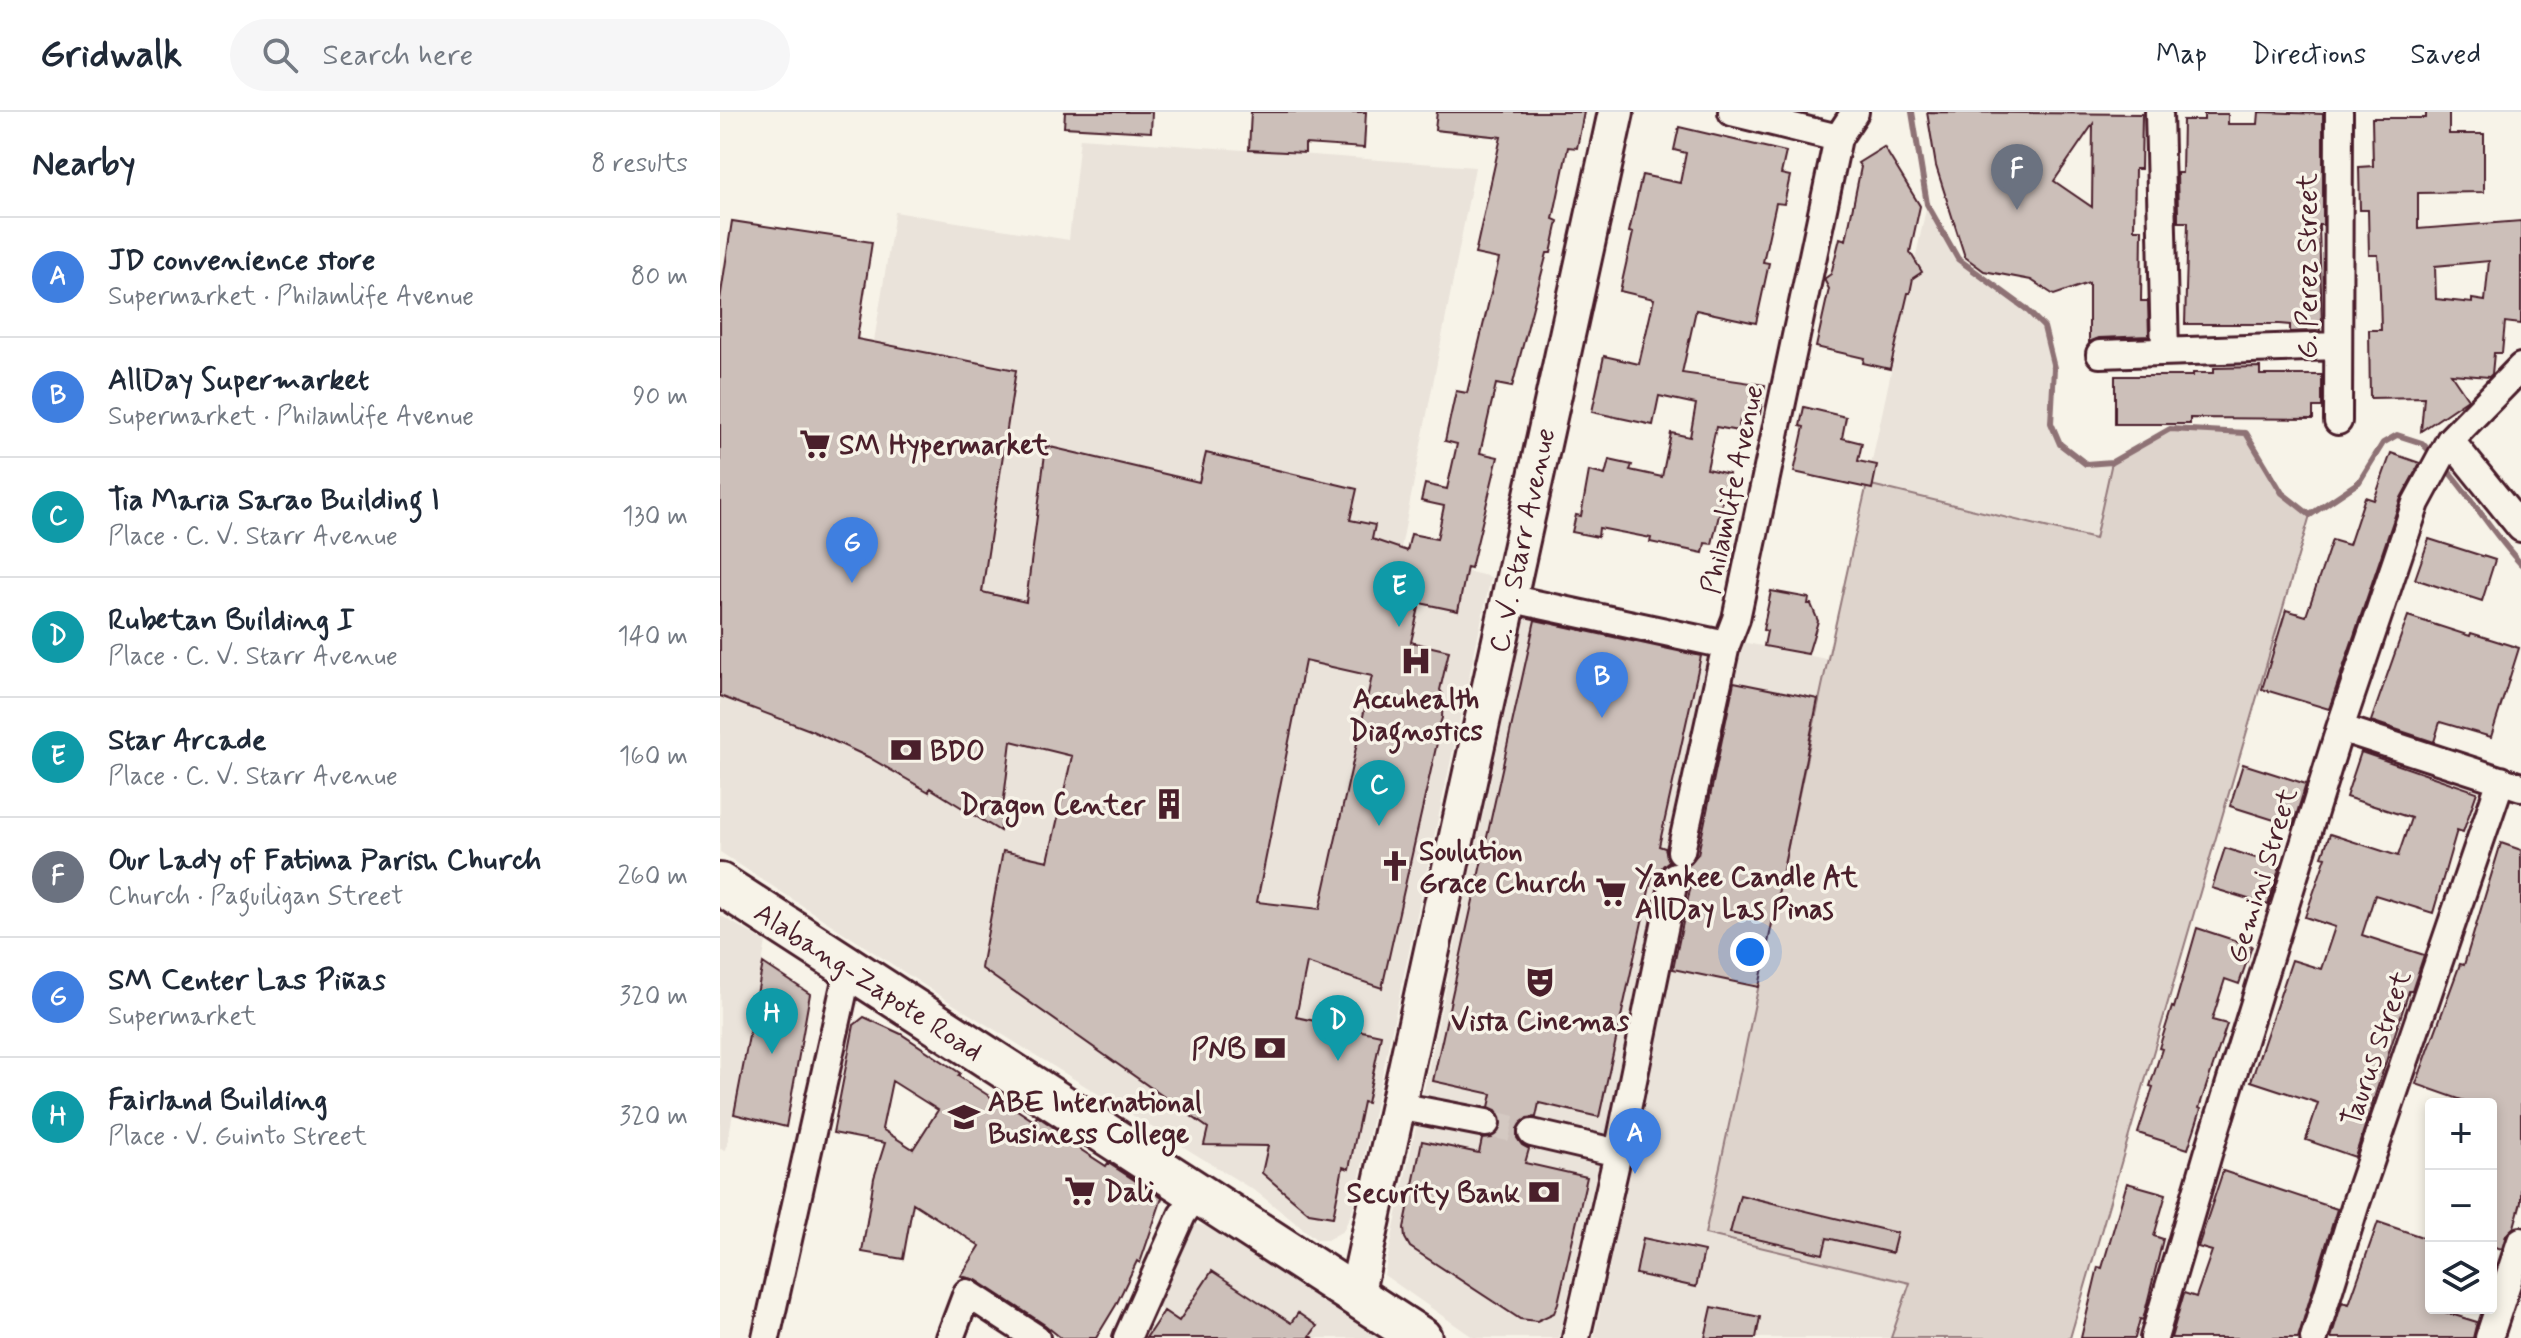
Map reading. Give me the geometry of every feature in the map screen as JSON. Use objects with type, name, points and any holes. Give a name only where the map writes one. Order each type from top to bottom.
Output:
[{"type":"highway","name":"Alabang-Zapote Road","points":[[720,884],[1421,1338]]},
{"type":"main road","name":"C. V. Starr Avenue","points":[[1356,1296],[1616,112]]},
{"type":"street","points":[[1732,112],[1838,138],[1855,112]]},
{"type":"street","points":[[2159,112],[2165,352]]},
{"type":"street","name":"G. Perez Street","points":[[2338,421],[2339,112]]},
{"type":"street","name":"Philamlife Avenue","points":[[1576,1338],[1726,645],[1736,619],[1838,138]]},
{"type":"street","points":[[2100,354],[2338,346]]},
{"type":"street","name":"Gemini Street","points":[[2154,1338],[2340,728],[2416,503],[2441,456],[2521,367]]},
{"type":"street","points":[[2441,456],[2521,528]]},
{"type":"street","points":[[1508,598],[1726,645]]},
{"type":"street","points":[[2340,728],[2511,783]]},
{"type":"street","name":"Taurus Street","points":[[2314,1338],[2356,1203],[2511,783]]},
{"type":"street","points":[[766,1338],[849,967]]},
{"type":"street","points":[[1398,1106],[1486,1123]]},
{"type":"street","points":[[1532,1133],[1618,1153]]},
{"type":"street","points":[[1127,1338],[1182,1215],[1197,1194]]},
{"type":"street","points":[[2489,1338],[2521,1241]]},
{"type":"street","points":[[950,1338],[967,1293],[1036,1338]]},
{"type":"shaded area","points":[[1080,138],[1475,167],[1401,548],[1491,577],[1352,1212],[1343,1231],[1327,1240],[1317,1240],[1258,1193],[953,1004],[720,852],[720,318],[874,341],[895,212],[1069,240]]},
{"type":"shaded area","points":[[1927,204],[1958,259],[2025,308],[2044,327],[2054,368],[2051,423],[2060,444],[2086,464],[2112,462],[1910,1283],[1891,1338],[1594,1338],[1663,1012],[1634,1006],[1559,1338],[1474,1338],[1384,1275],[1526,615],[1734,661],[1737,641],[1826,659]]},
{"type":"shaded area","points":[[2170,429],[2246,433],[2282,492],[2310,515],[2070,1338],[1891,1338],[1910,1283],[1705,1234],[1867,484],[2095,539],[2112,462]]},
{"type":"shaded area","points":[[720,915],[766,942],[726,1150],[720,1149]]},
{"type":"shaded area","points":[[1195,1224],[1211,1227],[1383,1338],[1205,1338],[1153,1304],[1188,1227]]},
{"type":"building","points":[[1065,112],[1152,112],[1151,132],[1064,127]]},
{"type":"building","points":[[1251,112],[1366,112],[1364,148],[1305,144],[1305,153],[1249,150]]},
{"type":"building","points":[[1437,112],[1584,112],[1577,148],[1568,147],[1553,219],[1558,221],[1551,253],[1547,253],[1512,387],[1496,384],[1480,453],[1498,457],[1458,611],[1420,603],[1411,642],[1449,651],[1440,690],[1443,694],[1442,718],[1434,742],[1437,743],[1382,988],[1307,963],[1296,1017],[1381,1035],[1367,1103],[1363,1102],[1349,1169],[1343,1167],[1333,1217],[1309,1213],[1262,1173],[1268,1146],[1204,1145],[1208,1128],[981,968],[1003,851],[1048,861],[1072,756],[1011,741],[1000,831],[930,788],[929,792],[868,757],[810,730],[720,696],[720,300],[732,221],[872,242],[857,339],[1016,370],[982,592],[1026,602],[1046,446],[1199,482],[1206,453],[1357,489],[1350,520],[1375,525],[1372,539],[1407,551],[1411,534],[1437,539],[1444,506],[1421,501],[1425,484],[1447,489],[1457,444],[1445,441],[1456,391],[1467,393],[1499,259],[1475,254],[1501,137],[1435,130]],"holes":[[[1305,661],[1372,676],[1320,909],[1257,902]]]},
{"type":"building","points":[[1927,112],[2142,114],[2141,169],[2135,169],[2134,229],[2142,229],[2141,301],[2148,301],[2149,336],[2099,338],[2089,342],[2089,283],[2054,295],[2031,280],[1984,271],[1965,257],[1936,166]],"holes":[[[2093,124],[2092,207],[2054,181]]]},
{"type":"building","points":[[2259,112],[2323,114],[2323,225],[2319,225],[2320,331],[2290,332],[2290,325],[2279,324],[2185,324],[2188,222],[2178,222],[2177,173],[2182,173],[2183,120],[2204,120],[2204,114],[2228,114],[2228,124],[2258,124]]},
{"type":"building","points":[[2426,112],[2449,112],[2449,134],[2484,134],[2484,192],[2418,193],[2418,229],[2521,221],[2521,324],[2505,322],[2502,353],[2494,353],[2489,377],[2451,374],[2468,399],[2421,431],[2424,397],[2370,398],[2369,330],[2381,330],[2380,292],[2378,255],[2369,255],[2368,210],[2360,210],[2359,167],[2373,166],[2372,118],[2426,118]],"holes":[[[2489,261],[2485,301],[2472,299],[2472,303],[2436,299],[2435,266]]]},
{"type":"building","points":[[1679,127],[1786,152],[1781,174],[1790,176],[1784,204],[1776,203],[1763,262],[1769,263],[1756,323],[1696,310],[1682,373],[1765,385],[1760,414],[1748,412],[1747,421],[1740,420],[1738,431],[1716,427],[1707,469],[1729,474],[1712,544],[1705,543],[1703,553],[1650,542],[1651,538],[1599,528],[1598,537],[1572,532],[1576,515],[1581,516],[1589,471],[1605,475],[1609,460],[1632,465],[1630,470],[1662,477],[1671,433],[1690,437],[1696,404],[1659,396],[1653,425],[1592,412],[1604,356],[1639,364],[1654,299],[1620,291],[1633,233],[1629,232],[1642,175],[1680,183],[1686,153],[1674,150]]},
{"type":"building","points":[[1884,147],[1920,206],[1910,252],[1922,272],[1913,278],[1908,293],[1890,369],[1863,363],[1864,358],[1816,347],[1829,289],[1824,279],[1831,274],[1840,238],[1846,240],[1861,167],[1858,163]]},
{"type":"building","points":[[2260,367],[2260,375],[2322,375],[2322,407],[2313,407],[2313,419],[2190,418],[2190,424],[2115,424],[2115,376],[2193,376],[2193,373],[2214,373],[2214,368]]},
{"type":"building","points":[[1804,407],[1846,417],[1842,438],[1862,443],[1858,461],[1877,465],[1872,489],[1794,472],[1804,427],[1800,426]]},
{"type":"building","points":[[2391,453],[2420,463],[2401,498],[2329,709],[2262,689],[2286,610],[2306,616],[2332,540],[2349,545],[2365,497],[2374,500]]},
{"type":"building","points":[[2429,539],[2495,560],[2482,601],[2415,579]]},
{"type":"building","points":[[1771,591],[1809,598],[1808,604],[1811,604],[1818,621],[1808,654],[1764,646],[1767,631],[1763,630]]},
{"type":"building","points":[[2408,616],[2519,648],[2491,737],[2440,722],[2434,742],[2371,721]]},
{"type":"building","points":[[1535,620],[1701,656],[1659,846],[1665,848],[1669,861],[1659,873],[1653,872],[1599,1117],[1539,1103],[1536,1117],[1527,1118],[1517,1129],[1517,1138],[1529,1149],[1525,1163],[1587,1177],[1558,1303],[1554,1313],[1537,1321],[1520,1319],[1410,1247],[1404,1228],[1422,1141],[1479,1153],[1482,1139],[1492,1138],[1501,1127],[1501,1117],[1489,1107],[1492,1094],[1433,1081]]},
{"type":"building","points":[[1734,682],[1818,699],[1759,987],[1673,969],[1692,880],[1687,866],[1698,854]]},
{"type":"building","points":[[2361,752],[2477,792],[2463,832],[2457,830],[2433,913],[2375,895],[2362,935],[2424,955],[2412,991],[2409,991],[2355,1157],[2306,1140],[2318,1103],[2251,1081],[2292,960],[2321,969],[2335,927],[2305,917],[2326,857],[2322,856],[2330,834],[2398,856],[2411,818],[2346,797]]},
{"type":"building","points":[[2243,764],[2306,784],[2293,826],[2230,806]]},
{"type":"building","points":[[2501,843],[2521,850],[2521,1202],[2514,1227],[2506,1235],[2502,1249],[2497,1248],[2497,1098],[2456,1098],[2416,1084],[2460,964],[2464,965]]},
{"type":"building","points":[[2225,848],[2280,866],[2268,905],[2212,888]]},
{"type":"building","points":[[2197,928],[2252,946],[2239,984],[2225,979],[2212,1020],[2227,1024],[2188,1149],[2138,1133],[2153,1087],[2150,1086],[2162,1049],[2159,1048]]},
{"type":"building","points":[[763,963],[810,994],[786,1127],[734,1114]]},
{"type":"building","points":[[864,1017],[901,1034],[1000,1103],[1002,1100],[1034,1121],[1037,1116],[1071,1139],[1069,1142],[1162,1198],[1140,1263],[1137,1261],[1096,1338],[1061,1338],[976,1280],[961,1276],[980,1246],[913,1203],[903,1259],[862,1252],[874,1178],[885,1143],[833,1133],[854,1025]],"holes":[[[892,1081],[938,1110],[913,1149],[882,1129]]]},
{"type":"building","points":[[2223,1171],[2337,1209],[2298,1338],[2171,1338],[2184,1293],[2196,1297],[2212,1251],[2198,1247]]},
{"type":"building","points":[[2127,1183],[2166,1194],[2154,1236],[2163,1239],[2143,1320],[2140,1319],[2135,1338],[2081,1338],[2098,1267],[2102,1268]]},
{"type":"building","points":[[1740,1195],[1897,1233],[1892,1253],[1827,1238],[1823,1254],[1730,1233]]},
{"type":"building","points":[[2378,1222],[2425,1238],[2425,1314],[2451,1314],[2477,1322],[2473,1338],[2331,1338],[2342,1302],[2349,1304]]},
{"type":"building","points":[[1643,1238],[1704,1251],[1696,1287],[1636,1274]]},
{"type":"building","points":[[1212,1271],[1291,1323],[1298,1313],[1317,1326],[1310,1336],[1314,1338],[1146,1338],[1164,1311],[1179,1321]]},
{"type":"building","points":[[1712,1307],[1760,1317],[1756,1338],[1705,1338]]},
{"type":"waterway","points":[[1912,112],[1927,204],[1958,259],[2025,308],[2044,327],[2054,368],[2051,423],[2060,444],[2086,464],[2112,462],[2170,429],[2246,433],[2282,493],[2310,515],[2359,482],[2383,443],[2397,435],[2422,443],[2435,457]]},
{"type":"waterway","points":[[2443,465],[2521,564]]},
{"type":"tunnel","points":[[1486,1123],[1532,1133]]},
{"type":"place","name":"Our Lady of Fatima Parish Church","points":[[2017,210]]},
{"type":"place","name":"SM Hypermarket","points":[[815,444]]},
{"type":"place","name":"SM Center Las Piñas","points":[[852,583]]},
{"type":"place","name":"Star Arcade","points":[[1399,627]]},
{"type":"place","name":"Accuhealth Diagnostics","points":[[1416,661]]},
{"type":"place","name":"AllDay Supermarket","points":[[1602,718]]},
{"type":"place","name":"BDO","points":[[906,750]]},
{"type":"place","name":"Dragon Center","points":[[1169,804]]},
{"type":"place","name":"Tia Maria Sarao Building I","points":[[1379,826]]},
{"type":"place","name":"Soulution Grace Church","points":[[1395,866]]},
{"type":"place","name":"Yankee Candle At AllDay Las Pinas","points":[[1611,892]]},
{"type":"place","name":"Vista Cinemas","points":[[1540,982]]},
{"type":"place","name":"PNB","points":[[1270,1048]]},
{"type":"place","name":"Fairland Building","points":[[772,1054]]},
{"type":"place","name":"Rubetan Building I","points":[[1338,1061]]},
{"type":"place","name":"ABE International Business College","points":[[964,1117]]},
{"type":"place","name":"JD convenience store","points":[[1635,1174]]},
{"type":"place","name":"Dali","points":[[1080,1191]]},
{"type":"place","name":"Security Bank","points":[[1544,1192]]}]
